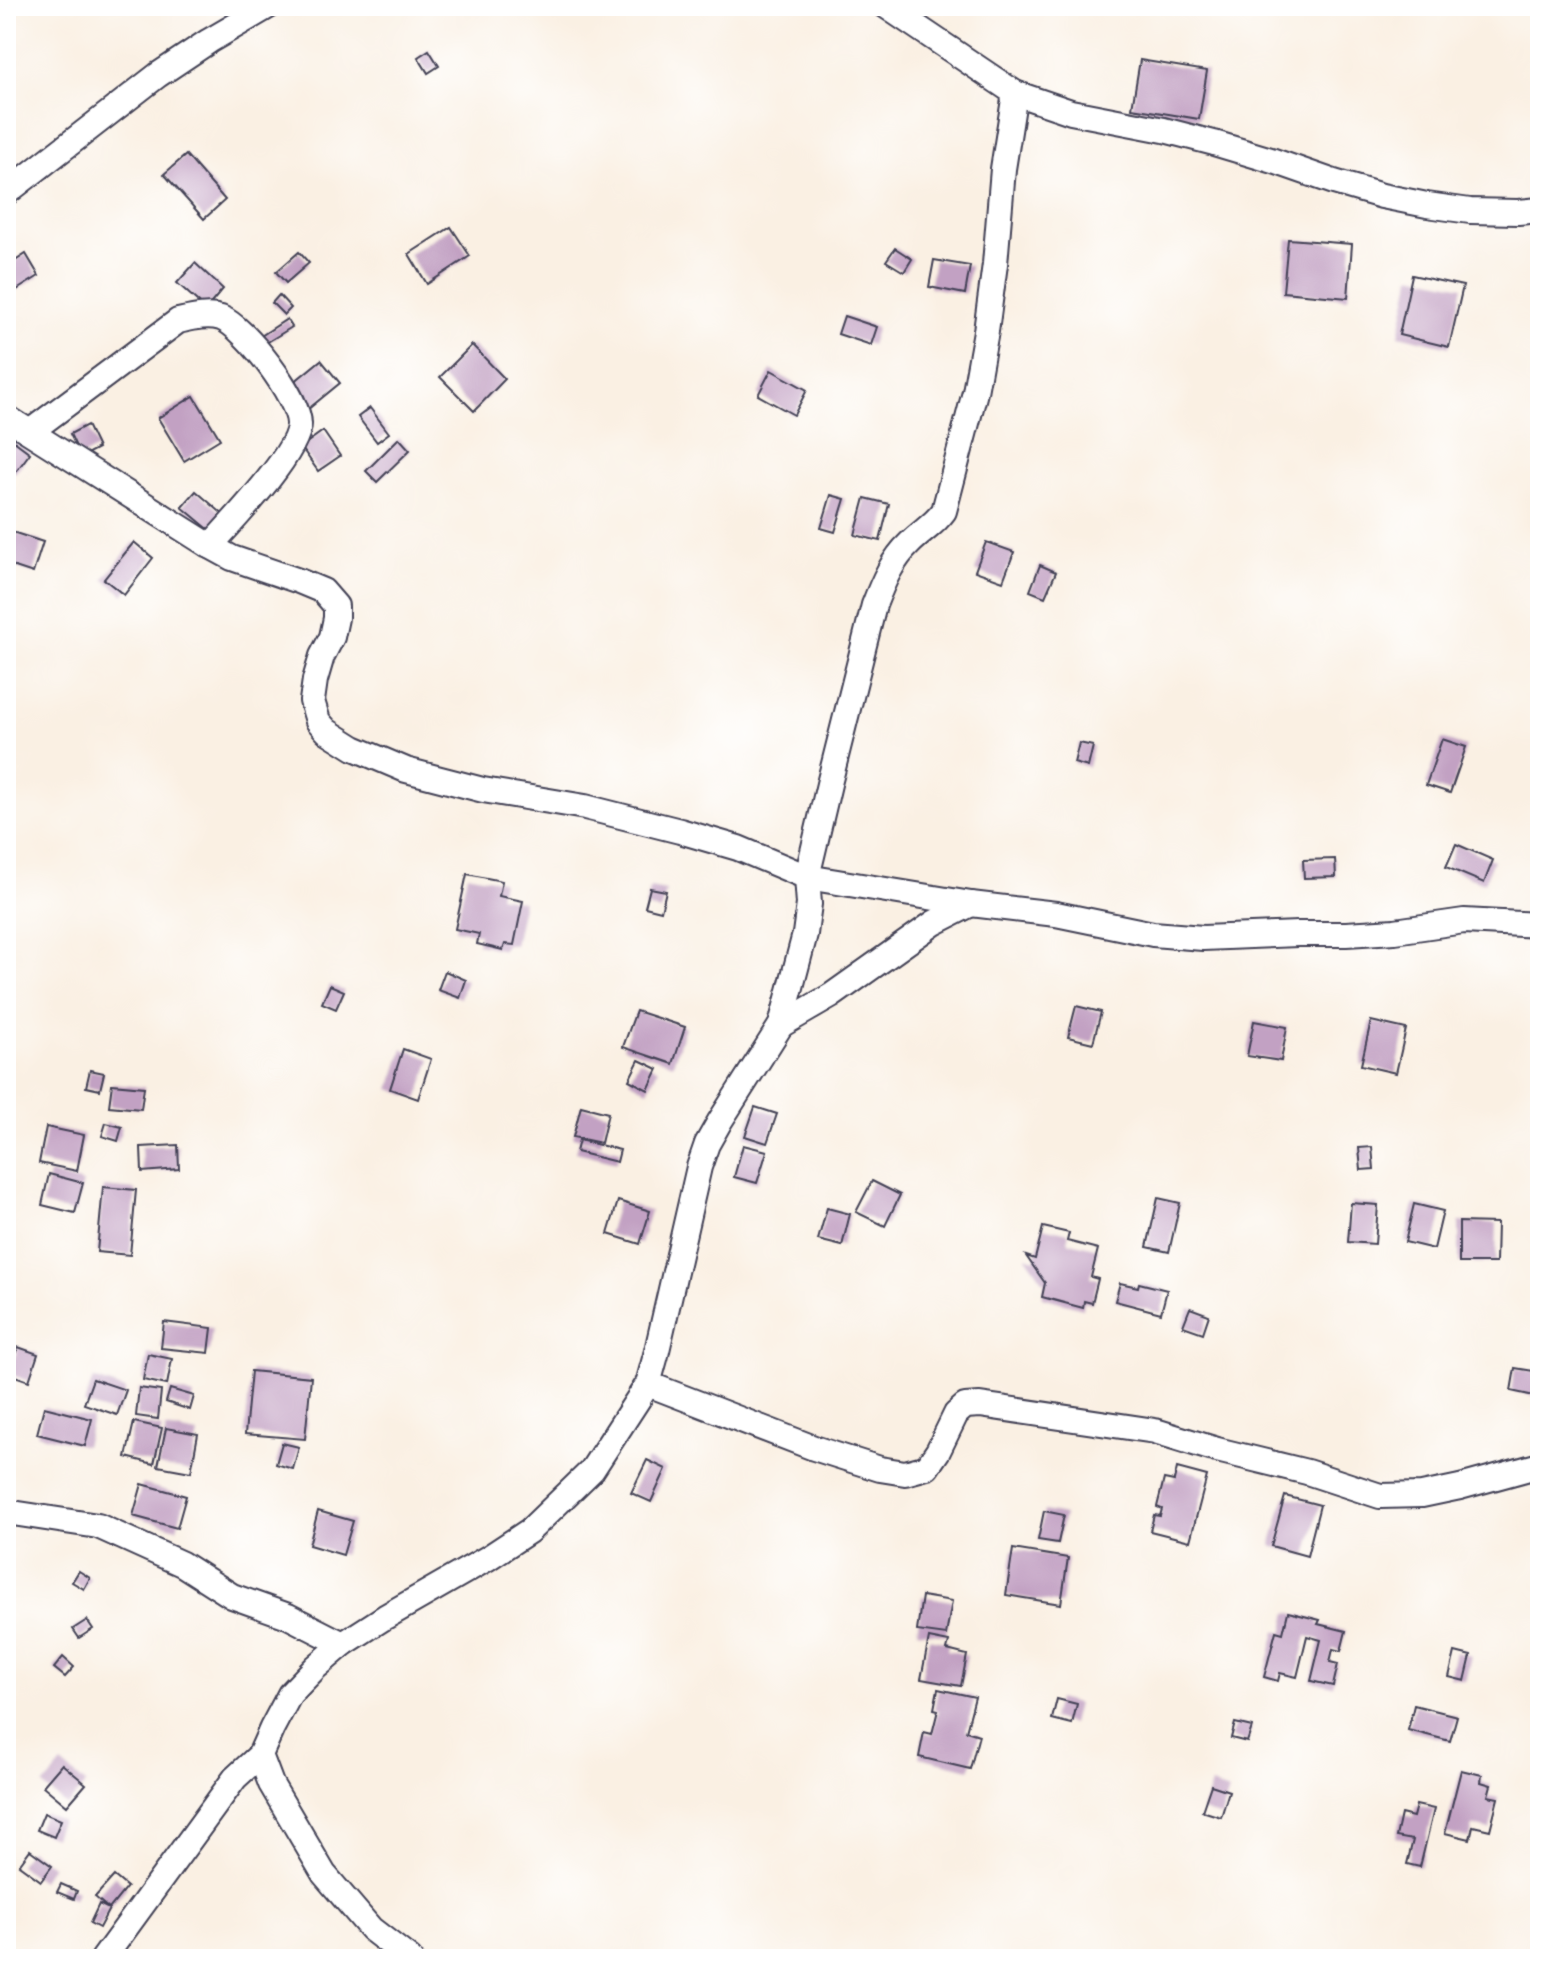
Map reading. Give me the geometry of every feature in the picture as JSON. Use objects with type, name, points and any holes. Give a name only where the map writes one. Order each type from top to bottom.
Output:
[{"type":"street","points":[[6,193],[158,75],[269,6]]},
{"type":"street","points":[[886,6],[1015,93],[1071,112],[1214,143],[1382,196],[1470,211],[1540,210]]},
{"type":"street","points":[[103,1959],[235,1778],[260,1755],[290,1694],[343,1644],[529,1531],[592,1470],[648,1384],[707,1144],[781,1025],[805,934],[809,904],[807,877],[874,605],[894,561],[907,545],[934,525],[944,511],[975,392],[986,331],[1003,169],[1015,93]]},
{"type":"street","points":[[31,431],[178,321],[204,316],[222,318],[252,341],[275,372],[295,407],[299,425],[292,444],[261,490],[210,546]]},
{"type":"street","points":[[6,417],[210,546],[232,558],[323,591],[336,606],[336,618],[332,637],[318,668],[312,701],[318,721],[327,731],[354,748],[406,770],[483,790],[585,807],[680,831],[738,848],[807,877],[971,904],[1056,914],[1153,934],[1203,938],[1395,931],[1464,921],[1540,925]]},
{"type":"street","points":[[781,1025],[831,996],[934,923],[971,904]]},
{"type":"street","points":[[648,1384],[814,1448],[880,1469],[905,1473],[927,1467],[956,1414],[965,1406],[980,1405],[1155,1431],[1307,1472],[1380,1496],[1422,1495],[1540,1465]]},
{"type":"street","points":[[6,1512],[98,1526],[182,1564],[232,1596],[288,1616],[343,1644]]},
{"type":"street","points":[[260,1755],[271,1784],[324,1874],[371,1929],[410,1959]]},
{"type":"building","points":[[429,50],[439,66],[428,73],[418,57]]},
{"type":"building","points":[[1140,60],[1207,71],[1199,119],[1132,108]]},
{"type":"building","points":[[186,155],[225,200],[204,219],[164,174]]},
{"type":"building","points":[[451,227],[470,256],[427,284],[409,254]]},
{"type":"building","points":[[1288,239],[1352,244],[1348,298],[1283,292]]},
{"type":"building","points":[[895,248],[912,259],[904,272],[886,261]]},
{"type":"building","points":[[299,252],[309,263],[286,283],[276,272]]},
{"type":"building","points":[[26,254],[39,276],[12,293],[6,284],[6,267]]},
{"type":"building","points":[[934,260],[970,266],[965,294],[929,287]]},
{"type":"building","points":[[195,263],[223,289],[206,309],[177,283]]},
{"type":"building","points":[[1412,275],[1463,286],[1449,347],[1399,335]]},
{"type":"building","points":[[279,295],[291,308],[284,315],[272,303]]},
{"type":"building","points":[[844,316],[877,327],[871,345],[838,334]]},
{"type":"building","points":[[287,319],[292,327],[266,343],[261,336]]},
{"type":"building","points":[[472,345],[505,379],[474,411],[440,377]]},
{"type":"building","points":[[321,360],[340,383],[307,410],[288,387]]},
{"type":"building","points":[[771,370],[807,390],[794,415],[758,395]]},
{"type":"building","points":[[194,396],[220,439],[184,461],[158,418]]},
{"type":"building","points":[[370,408],[389,433],[377,442],[358,417]]},
{"type":"building","points":[[87,425],[98,448],[81,457],[70,434]]},
{"type":"building","points":[[323,431],[340,456],[318,471],[301,447]]},
{"type":"building","points":[[399,438],[410,450],[377,482],[366,471]]},
{"type":"building","points":[[14,441],[30,453],[15,473],[6,466],[6,452]]},
{"type":"building","points":[[196,491],[225,516],[212,532],[182,507]]},
{"type":"building","points":[[831,495],[845,499],[835,532],[821,528]]},
{"type":"building","points":[[865,498],[889,504],[880,541],[855,535]]},
{"type":"building","points":[[6,530],[43,542],[33,573],[6,564]]},
{"type":"building","points":[[134,542],[153,558],[124,595],[104,579]]},
{"type":"building","points":[[986,542],[1014,552],[1003,581],[975,571]]},
{"type":"building","points":[[1040,565],[1056,572],[1045,597],[1030,591]]},
{"type":"building","points":[[1442,739],[1466,747],[1450,793],[1426,785]]},
{"type":"building","points":[[1079,743],[1093,746],[1088,767],[1074,763]]},
{"type":"building","points":[[1456,844],[1493,860],[1484,883],[1446,867]]},
{"type":"building","points":[[1335,859],[1336,877],[1304,878],[1303,860]]},
{"type":"building","points":[[467,874],[502,881],[499,896],[523,901],[514,945],[505,944],[503,950],[477,944],[479,934],[455,929]]},
{"type":"building","points":[[650,888],[666,891],[661,911],[645,907]]},
{"type":"building","points":[[445,971],[466,980],[460,998],[438,990]]},
{"type":"building","points":[[330,985],[344,991],[336,1009],[322,1003]]},
{"type":"building","points":[[1076,1006],[1101,1012],[1093,1043],[1068,1037]]},
{"type":"building","points":[[636,1011],[685,1027],[673,1064],[623,1047]]},
{"type":"building","points":[[1254,1021],[1287,1027],[1281,1061],[1247,1056]]},
{"type":"building","points":[[1371,1021],[1406,1029],[1396,1073],[1361,1065]]},
{"type":"building","points":[[403,1049],[431,1059],[418,1099],[390,1089]]},
{"type":"building","points":[[639,1060],[658,1069],[648,1090],[629,1080]]},
{"type":"building","points":[[90,1070],[104,1073],[100,1090],[86,1087]]},
{"type":"building","points":[[112,1084],[144,1087],[141,1109],[109,1106]]},
{"type":"building","points":[[581,1106],[608,1113],[601,1143],[573,1137]]},
{"type":"building","points":[[755,1107],[777,1114],[767,1143],[745,1136]]},
{"type":"building","points":[[106,1123],[122,1127],[118,1141],[102,1136]]},
{"type":"building","points":[[46,1127],[84,1135],[77,1171],[39,1163]]},
{"type":"building","points":[[579,1140],[620,1150],[617,1162],[576,1152]]},
{"type":"building","points":[[178,1145],[179,1169],[142,1172],[141,1147]]},
{"type":"building","points":[[743,1145],[767,1151],[757,1183],[734,1177]]},
{"type":"building","points":[[1372,1147],[1374,1169],[1361,1170],[1359,1148]]},
{"type":"building","points":[[49,1174],[83,1183],[75,1213],[42,1205]]},
{"type":"building","points":[[872,1181],[900,1195],[885,1226],[856,1212]]},
{"type":"building","points":[[103,1187],[136,1190],[130,1255],[97,1252]]},
{"type":"building","points":[[1158,1198],[1180,1203],[1169,1252],[1147,1247]]},
{"type":"building","points":[[618,1201],[650,1211],[640,1244],[608,1234]]},
{"type":"building","points":[[1351,1203],[1378,1205],[1375,1244],[1348,1242]]},
{"type":"building","points":[[1414,1204],[1443,1211],[1434,1249],[1405,1242]]},
{"type":"building","points":[[827,1208],[850,1214],[842,1246],[818,1240]]},
{"type":"building","points":[[1459,1222],[1497,1223],[1496,1263],[1459,1263]]},
{"type":"building","points":[[1043,1227],[1069,1233],[1067,1241],[1098,1249],[1091,1277],[1098,1279],[1092,1303],[1084,1301],[1083,1308],[1042,1297],[1045,1283],[1026,1256],[1035,1259]]},
{"type":"building","points":[[1120,1283],[1138,1287],[1139,1283],[1167,1290],[1161,1313],[1115,1301]]},
{"type":"building","points":[[1190,1308],[1209,1315],[1203,1333],[1183,1326]]},
{"type":"building","points":[[164,1322],[212,1328],[209,1353],[161,1348]]},
{"type":"building","points":[[18,1347],[38,1354],[29,1381],[9,1374]]},
{"type":"building","points":[[148,1354],[172,1359],[167,1385],[143,1380]]},
{"type":"building","points":[[1515,1368],[1540,1372],[1539,1397],[1511,1391]]},
{"type":"building","points":[[251,1371],[311,1377],[305,1439],[245,1434]]},
{"type":"building","points":[[93,1379],[126,1390],[117,1415],[84,1404]]},
{"type":"building","points":[[139,1388],[161,1391],[158,1419],[136,1416]]},
{"type":"building","points":[[170,1389],[194,1396],[190,1410],[166,1402]]},
{"type":"building","points":[[44,1407],[92,1419],[85,1446],[37,1434]]},
{"type":"building","points":[[134,1422],[162,1428],[154,1464],[126,1457]]},
{"type":"building","points":[[1540,1427],[1540,1452],[1534,1451]]},
{"type":"building","points":[[166,1428],[198,1434],[191,1472],[158,1466]]},
{"type":"building","points":[[282,1443],[299,1447],[293,1469],[276,1464]]},
{"type":"building","points":[[647,1460],[666,1469],[651,1502],[631,1493]]},
{"type":"building","points":[[1177,1468],[1207,1476],[1190,1541],[1150,1531],[1154,1515],[1160,1516],[1162,1509],[1157,1507],[1164,1479],[1174,1481]]},
{"type":"building","points":[[142,1484],[186,1496],[177,1528],[133,1516]]},
{"type":"building","points":[[1285,1496],[1320,1505],[1307,1556],[1271,1546]]},
{"type":"building","points":[[318,1511],[353,1521],[343,1555],[309,1545]]},
{"type":"building","points":[[1044,1511],[1064,1515],[1058,1543],[1038,1540]]},
{"type":"building","points":[[1013,1549],[1068,1558],[1061,1604],[1006,1595]]},
{"type":"building","points":[[79,1571],[90,1578],[84,1589],[72,1582]]},
{"type":"building","points":[[922,1596],[952,1601],[946,1635],[917,1631]]},
{"type":"building","points":[[1288,1612],[1346,1631],[1341,1651],[1333,1649],[1330,1662],[1338,1664],[1333,1686],[1311,1681],[1321,1640],[1307,1636],[1297,1677],[1280,1673],[1278,1681],[1264,1677],[1276,1631],[1283,1633]]},
{"type":"building","points":[[87,1620],[93,1629],[79,1638],[73,1629]]},
{"type":"building","points":[[929,1638],[949,1642],[947,1650],[967,1655],[961,1686],[921,1679]]},
{"type":"building","points":[[1455,1652],[1471,1656],[1465,1681],[1449,1677]]},
{"type":"building","points":[[63,1657],[74,1667],[65,1677],[54,1668]]},
{"type":"building","points":[[938,1689],[975,1697],[966,1731],[979,1735],[970,1769],[919,1757],[924,1732],[932,1734],[938,1710],[934,1709]]},
{"type":"building","points":[[1057,1699],[1077,1704],[1072,1724],[1052,1719]]},
{"type":"building","points":[[1414,1705],[1457,1716],[1450,1741],[1408,1730]]},
{"type":"building","points":[[1235,1723],[1252,1727],[1247,1742],[1231,1738]]},
{"type":"building","points":[[62,1764],[86,1784],[67,1806],[43,1786]]},
{"type":"building","points":[[1461,1770],[1482,1775],[1481,1782],[1491,1785],[1488,1796],[1498,1798],[1490,1830],[1473,1826],[1470,1839],[1445,1833]]},
{"type":"building","points":[[1211,1785],[1229,1791],[1221,1817],[1202,1811]]},
{"type":"building","points":[[1416,1805],[1434,1809],[1420,1867],[1407,1864],[1413,1840],[1396,1837],[1401,1814],[1413,1817]]},
{"type":"building","points":[[44,1813],[61,1820],[54,1837],[37,1830]]},
{"type":"building","points":[[30,1850],[52,1866],[41,1881],[19,1865]]},
{"type":"building","points":[[114,1876],[127,1887],[109,1909],[95,1897]]},
{"type":"building","points":[[61,1884],[77,1891],[74,1899],[57,1892]]},
{"type":"building","points":[[99,1904],[109,1909],[99,1928],[90,1923]]}]
